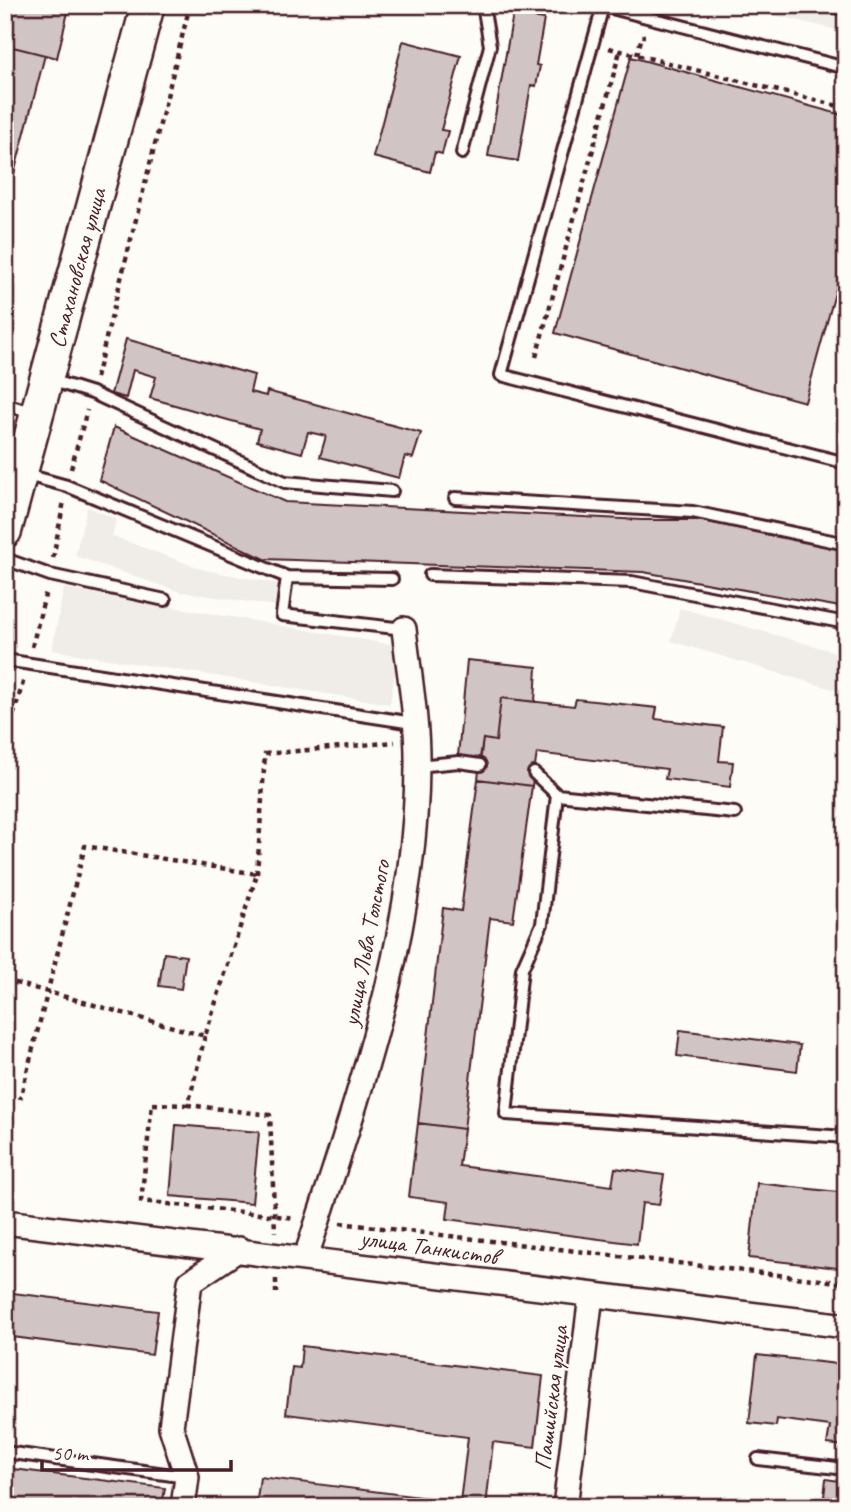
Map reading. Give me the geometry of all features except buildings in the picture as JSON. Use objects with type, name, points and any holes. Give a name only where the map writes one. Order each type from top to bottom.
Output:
[{"type":"main road","name":"Стахановская улица","points":[[5,531],[148,5]]},
{"type":"street","name":"улица Льва Толстого","points":[[306,1257],[379,1030],[407,891],[417,766],[404,629]]},
{"type":"street","name":"улица Танкистов","points":[[5,1222],[276,1253],[846,1326]]},
{"type":"street","points":[[183,1507],[187,1477],[170,1427],[190,1282],[239,1249]]},
{"type":"street","name":"Пашийская улица","points":[[565,1507],[591,1295]]},
{"type":"lane","points":[[462,153],[490,46],[483,5]]},
{"type":"lane","points":[[830,5],[846,10]]},
{"type":"lane","points":[[846,68],[601,6],[593,44],[501,375],[846,463]]},
{"type":"lane","points":[[47,379],[92,393],[285,482],[392,491]]},
{"type":"lane","points":[[5,404],[37,414]]},
{"type":"lane","points":[[20,474],[67,486],[287,577],[392,579]]},
{"type":"lane","points":[[455,498],[693,512],[846,544]]},
{"type":"lane","points":[[5,559],[50,575],[165,600]]},
{"type":"lane","points":[[430,575],[632,582],[846,623]]},
{"type":"lane","points":[[287,577],[282,615],[404,629]]},
{"type":"lane","points":[[5,660],[414,731]]},
{"type":"lane","points":[[417,766],[459,762],[480,765]]},
{"type":"lane","points":[[534,773],[557,795],[735,813]]},
{"type":"lane","points":[[557,795],[542,924],[522,969],[506,1114],[846,1137]]},
{"type":"lane","points":[[5,1452],[187,1477]]},
{"type":"lane","points":[[758,1459],[846,1469]]},
{"type":"path","points":[[593,44],[846,108]]},
{"type":"path","points":[[536,357],[620,51]]},
{"type":"path","points":[[188,1105],[205,1036],[257,874],[265,754],[414,731]]},
{"type":"path","points":[[20,1099],[85,846],[257,874]]},
{"type":"path","points":[[5,980],[205,1036]]},
{"type":"path","points":[[276,1293],[276,1253],[274,1216],[270,1115],[188,1105],[152,1104],[141,1201],[274,1216],[318,1220],[846,1283]]},
{"type":"shaded area","points":[[732,5],[846,5],[846,32]]},
{"type":"shaded area","points":[[87,507],[116,519],[112,536],[204,570],[279,584],[275,606],[177,591],[75,556]]},
{"type":"shaded area","points":[[64,588],[399,646],[390,704],[52,650]]},
{"type":"shaded area","points":[[680,608],[846,655],[846,693],[671,641]]}]
